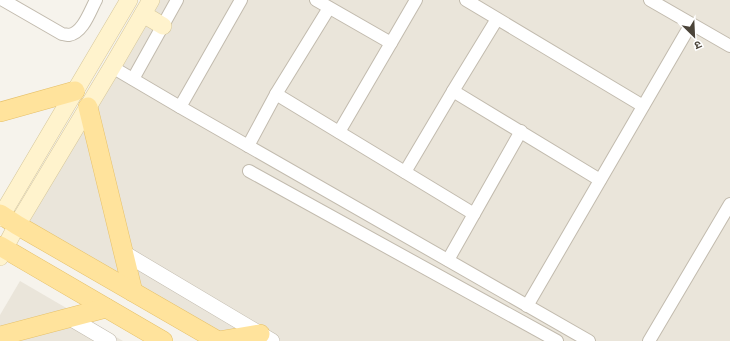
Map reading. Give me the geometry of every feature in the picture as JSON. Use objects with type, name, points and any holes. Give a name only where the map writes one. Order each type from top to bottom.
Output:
[{"type":"main road","points":[[129,0],[75,91],[5,218],[2,251],[163,341]]},
{"type":"main road","points":[[5,218],[88,107],[147,7],[163,26]]},
{"type":"main road","points":[[0,112],[75,91]]},
{"type":"main road","points":[[88,107],[133,292]]},
{"type":"main road","points":[[5,218],[218,341],[266,337]]},
{"type":"main road","points":[[0,336],[106,308]]},
{"type":"street","points":[[3,0],[62,34],[69,35],[75,33],[81,28],[96,0]]},
{"type":"street","points":[[133,79],[177,0]]},
{"type":"street","points":[[180,107],[241,0]]},
{"type":"street","points":[[316,0],[391,43]]},
{"type":"street","points":[[339,132],[416,0]]},
{"type":"street","points":[[466,0],[644,106]]},
{"type":"street","points":[[650,0],[730,46]]},
{"type":"street","points":[[248,146],[276,94],[329,8]]},
{"type":"street","points":[[405,172],[497,19]]},
{"type":"street","points":[[527,306],[691,24]]},
{"type":"street","points":[[112,67],[589,341]]},
{"type":"street","points":[[453,91],[600,180]]},
{"type":"street","points":[[276,94],[474,214]]},
{"type":"street","points":[[448,260],[521,132]]},
{"type":"street","points":[[249,171],[557,341]]},
{"type":"street","points":[[284,191],[293,172]]},
{"type":"street","points":[[650,341],[730,204]]},
{"type":"street","points":[[124,253],[266,337]]},
{"type":"street","points":[[70,318],[109,341]]},
{"type":"shaded area","points":[[147,0],[730,0],[730,341],[220,341],[18,225]]},
{"type":"shaded area","points":[[20,281],[123,341],[0,341],[0,315]]}]
